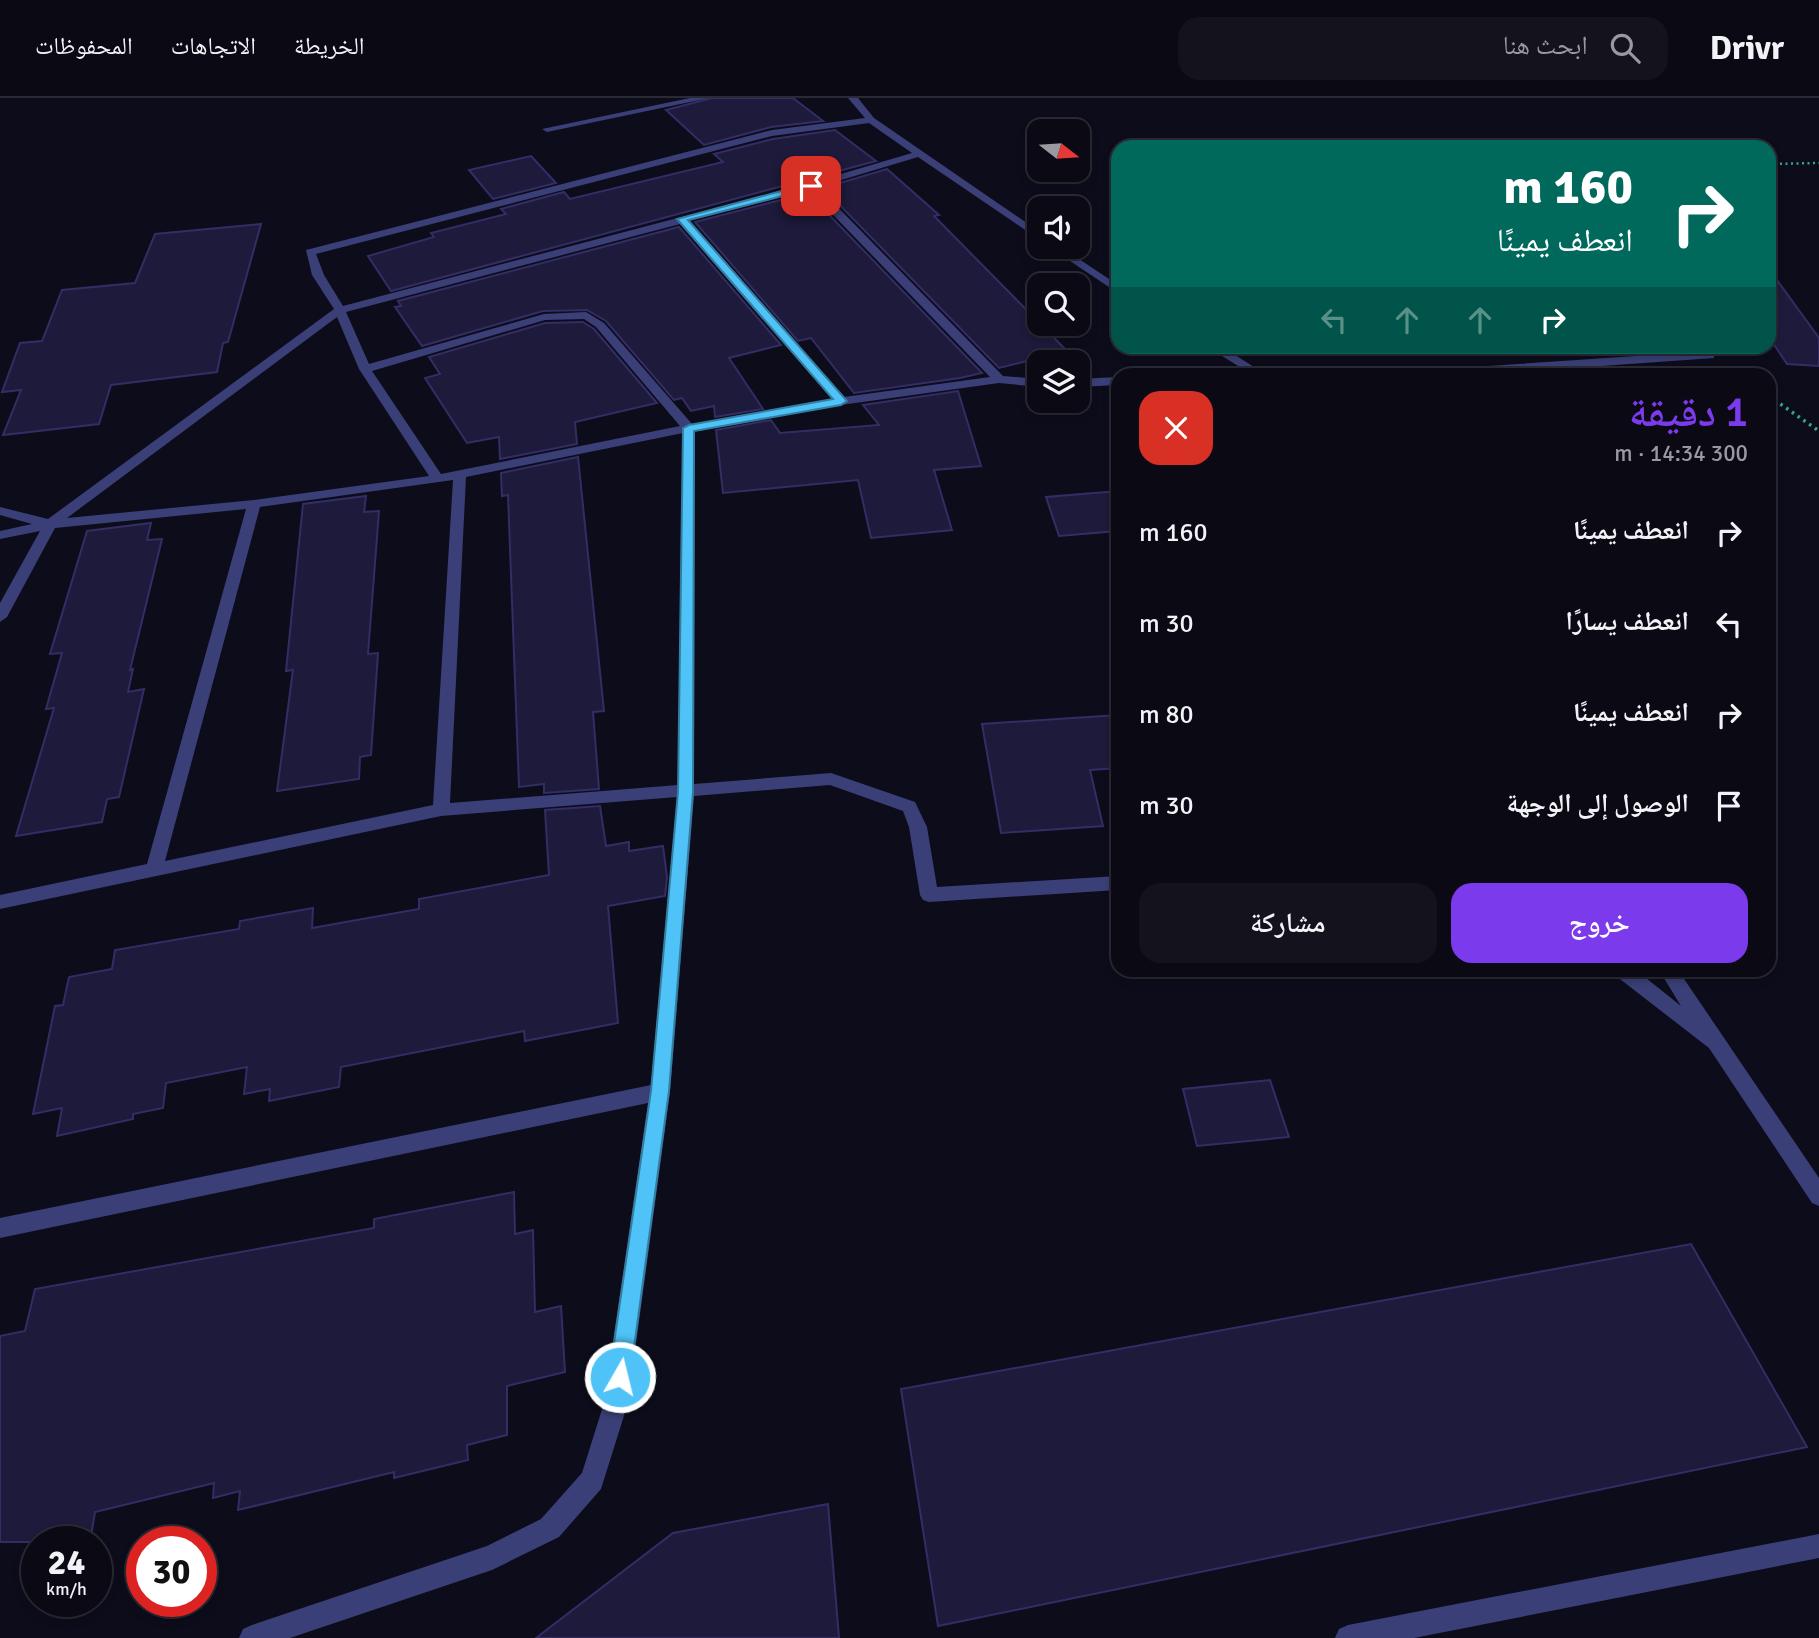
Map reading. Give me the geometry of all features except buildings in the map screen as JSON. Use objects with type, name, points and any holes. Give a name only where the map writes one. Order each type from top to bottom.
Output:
[{"type":"street","points":[[547,129],[704,98]]},
{"type":"street","points":[[853,98],[871,120],[1027,228]]},
{"type":"street","points":[[437,479],[365,369],[340,310],[318,275],[310,252],[772,133],[871,120]]},
{"type":"street","points":[[0,617],[50,524],[340,310],[811,186],[919,154]]},
{"type":"street","points":[[811,186],[999,379]]},
{"type":"street","points":[[682,219],[841,401]]},
{"type":"street","points":[[1072,259],[1111,285]]},
{"type":"street","points":[[252,1638],[492,1557],[550,1528],[592,1480],[616,1404],[660,1091],[685,792],[689,428],[600,326],[586,315],[544,317],[365,369]]},
{"type":"street","points":[[1225,354],[1249,368]]},
{"type":"street","points":[[1526,368],[1710,355]]},
{"type":"street","points":[[0,535],[50,524],[254,504],[437,479],[689,428],[841,401],[999,379],[1027,382]]},
{"type":"street","points":[[1090,382],[1111,381]]},
{"type":"street","points":[[441,810],[460,475]]},
{"type":"street","points":[[154,870],[254,504]]},
{"type":"street","points":[[0,511],[50,524]]},
{"type":"street","points":[[0,902],[441,810],[831,779],[909,807],[918,827],[929,895],[1111,883]]},
{"type":"street","points":[[1632,977],[1726,1054]]},
{"type":"street","points":[[1673,977],[1819,1196]]},
{"type":"street","points":[[0,1228],[660,1091]]},
{"type":"street","points":[[1348,1638],[1819,1546]]},
{"type":"path","points":[[1776,164],[1819,163]]},
{"type":"path","points":[[1776,401],[1819,431]]},
{"type":"route","points":[[620,1377],[660,1091],[685,792],[689,428],[841,401],[682,219],[811,186]]}]
